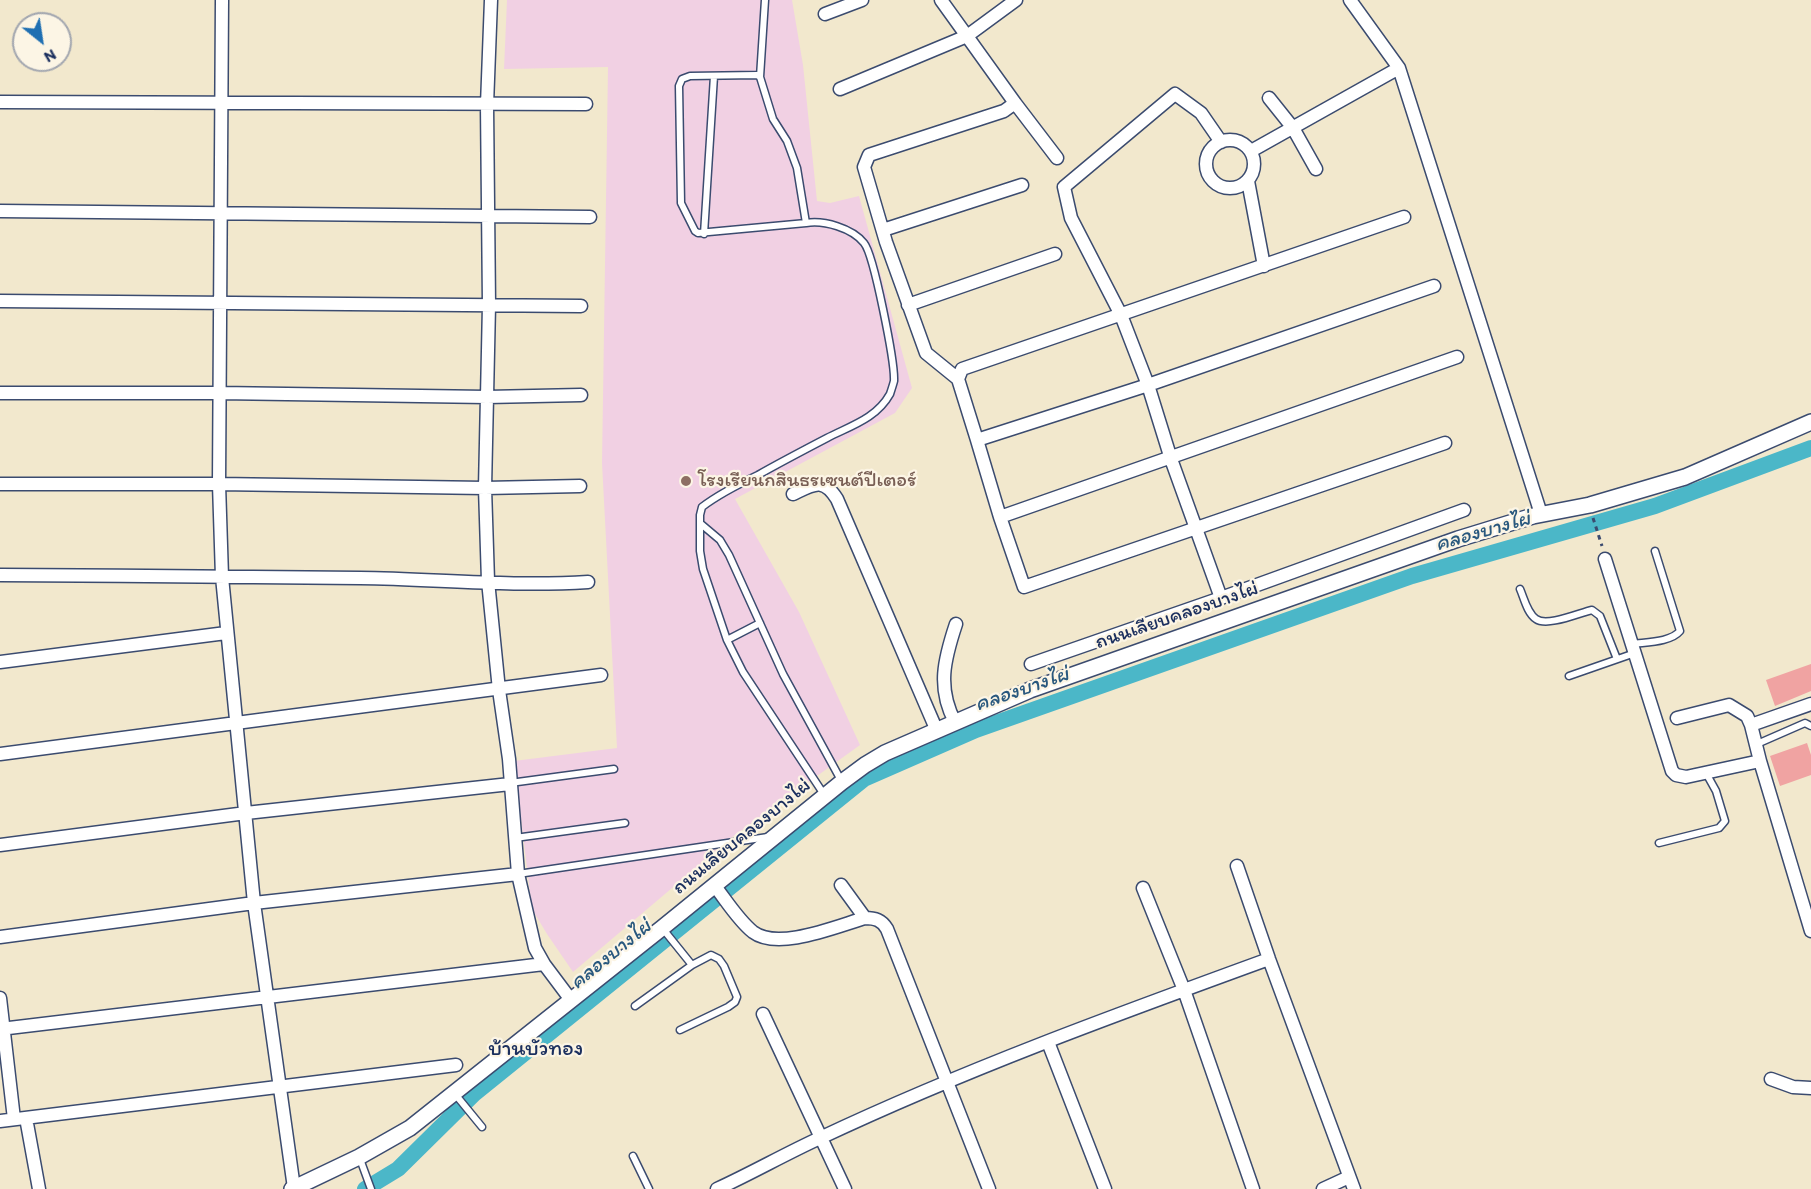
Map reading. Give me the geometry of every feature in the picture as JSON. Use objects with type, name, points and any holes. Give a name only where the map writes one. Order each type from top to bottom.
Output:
[{"type":"street","points":[[222,0],[219,484],[222,577],[254,903],[266,997],[281,1085],[293,1188]]},
{"type":"street","points":[[491,0],[487,105],[489,305],[485,488],[488,582],[498,690],[509,759],[518,874],[535,948],[571,1000]]},
{"type":"street","points":[[825,14],[862,0]]},
{"type":"street","points":[[941,0],[1057,158]]},
{"type":"street","points":[[840,89],[967,36],[1016,0]]},
{"type":"street","points":[[1350,0],[1400,68],[1541,514]]},
{"type":"street","points":[[1251,151],[1400,68]]},
{"type":"street","points":[[1221,142],[1201,114],[1175,94],[1064,187],[1071,218],[1121,315],[1148,386],[1171,459],[1221,598]]},
{"type":"street","points":[[1269,98],[1293,128],[1316,169]]},
{"type":"street","points":[[0,102],[586,104]]},
{"type":"street","points":[[1015,103],[1004,111],[869,155],[864,167],[908,306],[926,353],[958,379],[1024,587],[1446,443]]},
{"type":"street","points":[[1238,141],[1251,151],[1254,167],[1248,180],[1242,185],[1228,188],[1220,186],[1209,177],[1206,161],[1209,153],[1221,142],[1238,141]]},
{"type":"street","points":[[1248,180],[1264,266]]},
{"type":"street","points":[[883,230],[1022,184]]},
{"type":"street","points":[[0,211],[590,217]]},
{"type":"street","points":[[958,379],[962,369],[1404,217]]},
{"type":"street","points":[[908,306],[1055,254]]},
{"type":"street","points":[[977,440],[1148,386],[1434,286]]},
{"type":"street","points":[[0,301],[581,306]]},
{"type":"street","points":[[1000,517],[1457,357]]},
{"type":"street","points":[[0,393],[220,393],[487,397],[581,395]]},
{"type":"street","name":"ถนนเลียบคลองบางไผ่","points":[[293,1188],[359,1157],[410,1128],[457,1096],[571,1000],[717,889],[842,782],[885,753],[1041,686],[1447,543],[1541,514],[1590,505],[1685,477],[1811,422]]},
{"type":"street","points":[[0,484],[219,484],[485,488],[580,486]]},
{"type":"street","points":[[793,494],[810,486],[821,484],[830,488],[837,499],[937,731]]},
{"type":"street","points":[[1031,663],[1221,598],[1464,510]]},
{"type":"street","points":[[1605,559],[1672,771],[1676,775],[1686,777],[1760,761]]},
{"type":"street","points":[[0,575],[488,582],[524,585],[588,582]]},
{"type":"street","points":[[955,722],[949,711],[943,685],[946,653],[956,624]]},
{"type":"street","points":[[0,662],[226,633]]},
{"type":"street","points":[[0,754],[602,675]]},
{"type":"street","points":[[1752,725],[1811,704]]},
{"type":"street","points":[[1677,718],[1729,705],[1747,716],[1752,725],[1760,761],[1811,931]]},
{"type":"street","points":[[0,845],[246,813],[510,783]]},
{"type":"street","points":[[1237,866],[1352,1183],[1323,1189]]},
{"type":"street","points":[[0,937],[254,903],[518,874]]},
{"type":"street","points":[[841,885],[866,918]]},
{"type":"street","points":[[1143,888],[1184,990],[1253,1189]]},
{"type":"street","points":[[717,889],[753,932],[762,937],[791,938],[866,918],[878,920],[887,929],[989,1189]]},
{"type":"street","points":[[720,1188],[821,1138],[948,1083],[1048,1042],[1269,959]]},
{"type":"street","points":[[1,1028],[544,963]]},
{"type":"street","points":[[0,998],[1,1028],[20,1118],[39,1189]]},
{"type":"street","points":[[763,1014],[845,1189]]},
{"type":"street","points":[[1048,1042],[1105,1189]]},
{"type":"street","points":[[0,1121],[456,1065]]},
{"type":"street","points":[[1771,1079],[1793,1088],[1811,1088]]},
{"type":"lane","points":[[765,0],[760,76],[773,119],[787,141],[797,168],[806,223]]},
{"type":"lane","points":[[760,76],[690,76],[682,79],[679,86],[681,203],[694,231],[704,234],[818,221],[856,235],[866,245],[877,279],[892,359],[894,382],[890,394],[865,421],[829,437],[708,502],[702,507],[700,515],[700,551],[703,569],[727,640],[743,672],[826,797]]},
{"type":"lane","points":[[704,234],[714,76]]},
{"type":"lane","points":[[701,524],[720,540],[737,570],[783,674],[842,782]]},
{"type":"lane","points":[[1569,676],[1617,659],[1634,649],[1678,634],[1680,631],[1655,551]]},
{"type":"lane","points":[[1520,589],[1531,614],[1537,620],[1547,623],[1592,610],[1600,616],[1617,659]]},
{"type":"lane","points":[[727,640],[760,622]]},
{"type":"lane","points":[[1757,744],[1795,726],[1805,723],[1811,726]]},
{"type":"lane","points":[[510,783],[614,769]]},
{"type":"lane","points":[[1659,843],[1719,828],[1725,821],[1716,791],[1706,772]]},
{"type":"lane","points":[[515,838],[625,823]]},
{"type":"lane","points":[[518,874],[778,835]]},
{"type":"lane","points":[[664,931],[690,963]]},
{"type":"lane","points":[[635,1006],[690,963],[714,955],[724,966],[737,997],[735,1002],[680,1030]]},
{"type":"lane","points":[[457,1096],[482,1127]]},
{"type":"lane","points":[[633,1156],[649,1189]]},
{"type":"lane","points":[[359,1157],[371,1189]]},
{"type":"path","points":[[1592,515],[1601,540]]},
{"type":"shaded area","name":"โรงเรียนกสินธรเซนต์ปีเตอร์","points":[[507,0],[792,0],[803,65],[817,201],[830,203],[859,196],[912,388],[895,413],[735,499],[799,612],[860,745],[731,838],[573,972],[532,909],[514,761],[617,748],[602,463],[608,67],[504,69]]},
{"type":"building","points":[[1811,664],[1811,691],[1775,706],[1766,680]]},
{"type":"building","points":[[1807,743],[1811,755],[1811,775],[1780,786],[1770,756]]},
{"type":"waterway","name":"คลองบางไผ่","points":[[365,1189],[398,1169],[474,1094],[864,779],[976,730],[1412,576],[1655,506],[1811,448]]},
{"type":"place","name":"โรงเรียนกสินธรเซนต์ปีเตอร์","points":[[686,481]]},
{"type":"district","name":"บ้านบัวทอง","points":[[536,1049]]}]
